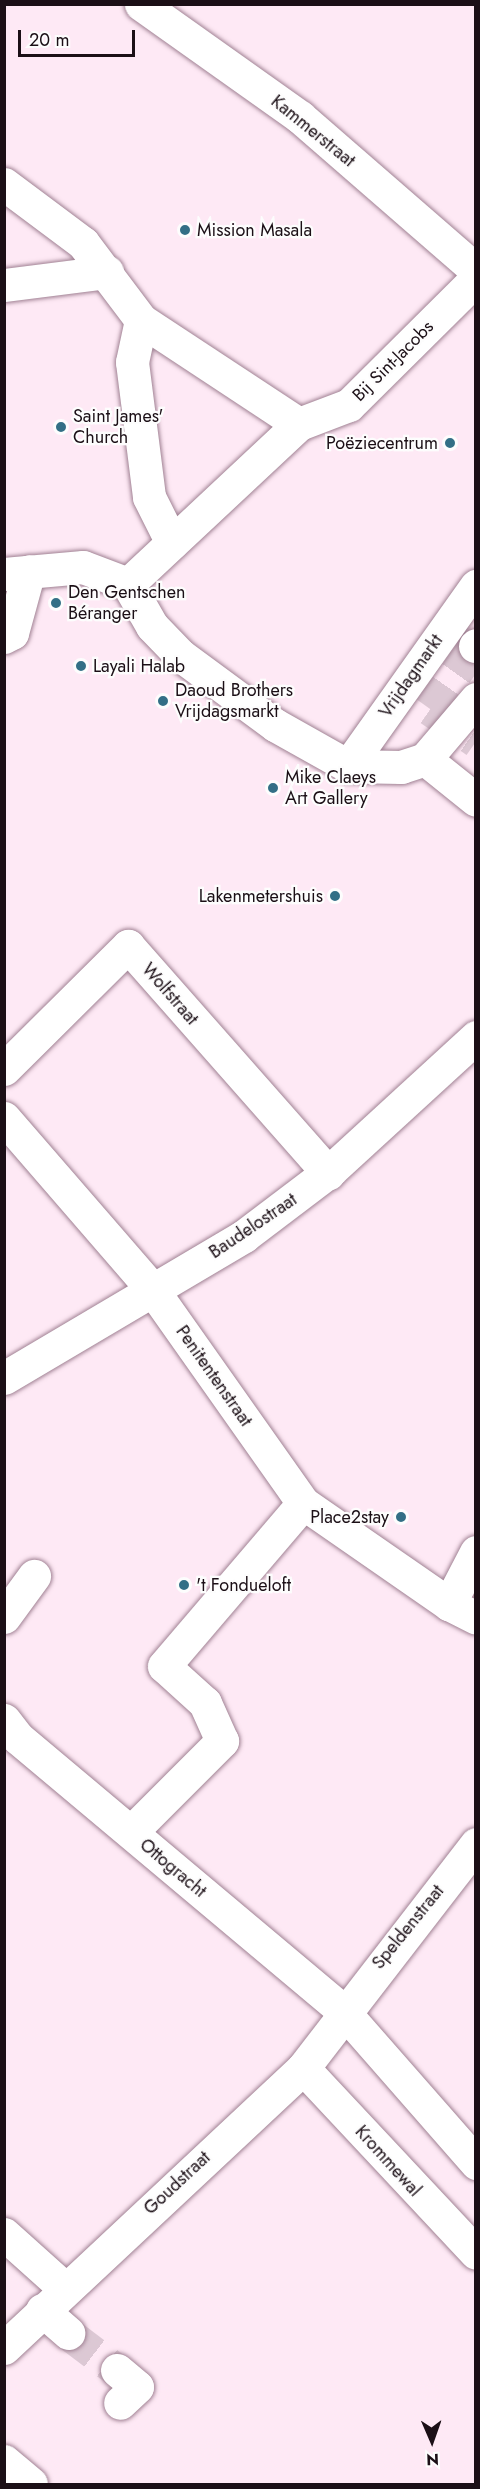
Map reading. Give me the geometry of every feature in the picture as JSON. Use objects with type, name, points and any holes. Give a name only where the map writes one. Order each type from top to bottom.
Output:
[{"type":"street","name":"Kammerstraat","points":[[141,4],[300,117],[476,270]]},
{"type":"street","points":[[4,184],[47,211],[107,272],[141,320],[299,424]]},
{"type":"street","points":[[4,285],[107,272]]},
{"type":"street","name":"Bij Sint-Jacobs","points":[[128,584],[299,424],[349,405],[476,279]]},
{"type":"street","points":[[141,320],[132,362],[149,497],[172,543]]},
{"type":"street","points":[[4,638],[12,633],[17,572],[83,567],[128,584],[153,626],[180,655],[275,725],[348,766],[401,767],[425,759],[476,699]]},
{"type":"street","name":"Vrijdagmarkt","points":[[348,766],[476,586]]},
{"type":"street","points":[[425,759],[476,800]]},
{"type":"street","name":"Wolfstraat","points":[[4,1069],[128,946],[328,1173]]},
{"type":"street","name":"Baudelostraat","points":[[4,1378],[244,1236],[328,1173],[476,1037]]},
{"type":"street","points":[[430,1081],[476,1065]]},
{"type":"street","name":"Penitentenstraat","points":[[4,1118],[152,1289],[303,1503],[462,1611]]},
{"type":"street","points":[[131,1832],[222,1741],[205,1703],[164,1666],[303,1503]]},
{"type":"street","points":[[462,1611],[476,1552]]},
{"type":"street","points":[[4,1617],[34,1576]]},
{"type":"street","name":"Ottogracht","points":[[4,1720],[131,1832],[344,2012]]},
{"type":"street","name":"Speldenstraat","points":[[344,2012],[476,1844]]},
{"type":"street","points":[[344,2012],[476,2163]]},
{"type":"street","name":"Goudstraat","points":[[4,2348],[53,2298],[303,2068],[344,2012]]},
{"type":"street","name":"Krommewal","points":[[303,2068],[476,2253]]},
{"type":"street","points":[[4,2234],[53,2298],[68,2333]]},
{"type":"street","points":[[117,2370],[136,2387],[120,2403]]},
{"type":"street","points":[[4,2461],[31,2484]]},
{"type":"tunnel","points":[[475,646],[430,709],[476,741]]},
{"type":"tunnel","points":[[68,2333],[117,2370]]},
{"type":"place","name":"Mission Masala","points":[[185,230]]},
{"type":"place","name":"Saint James' Church","points":[[61,427]]},
{"type":"place","name":"Poëziecentrum","points":[[450,443]]},
{"type":"place","name":"Den Gentschen Béranger","points":[[56,603]]},
{"type":"place","name":"Layali Halab","points":[[81,666]]},
{"type":"place","name":"Daoud Brothers Vrijdagsmarkt","points":[[163,701]]},
{"type":"place","name":"Mike Claeys Art Gallery","points":[[273,788]]},
{"type":"place","name":"Lakenmetershuis","points":[[335,896]]},
{"type":"place","name":"Place2stay","points":[[401,1517]]},
{"type":"place","name":"'t Fondueloft","points":[[184,1585]]}]
